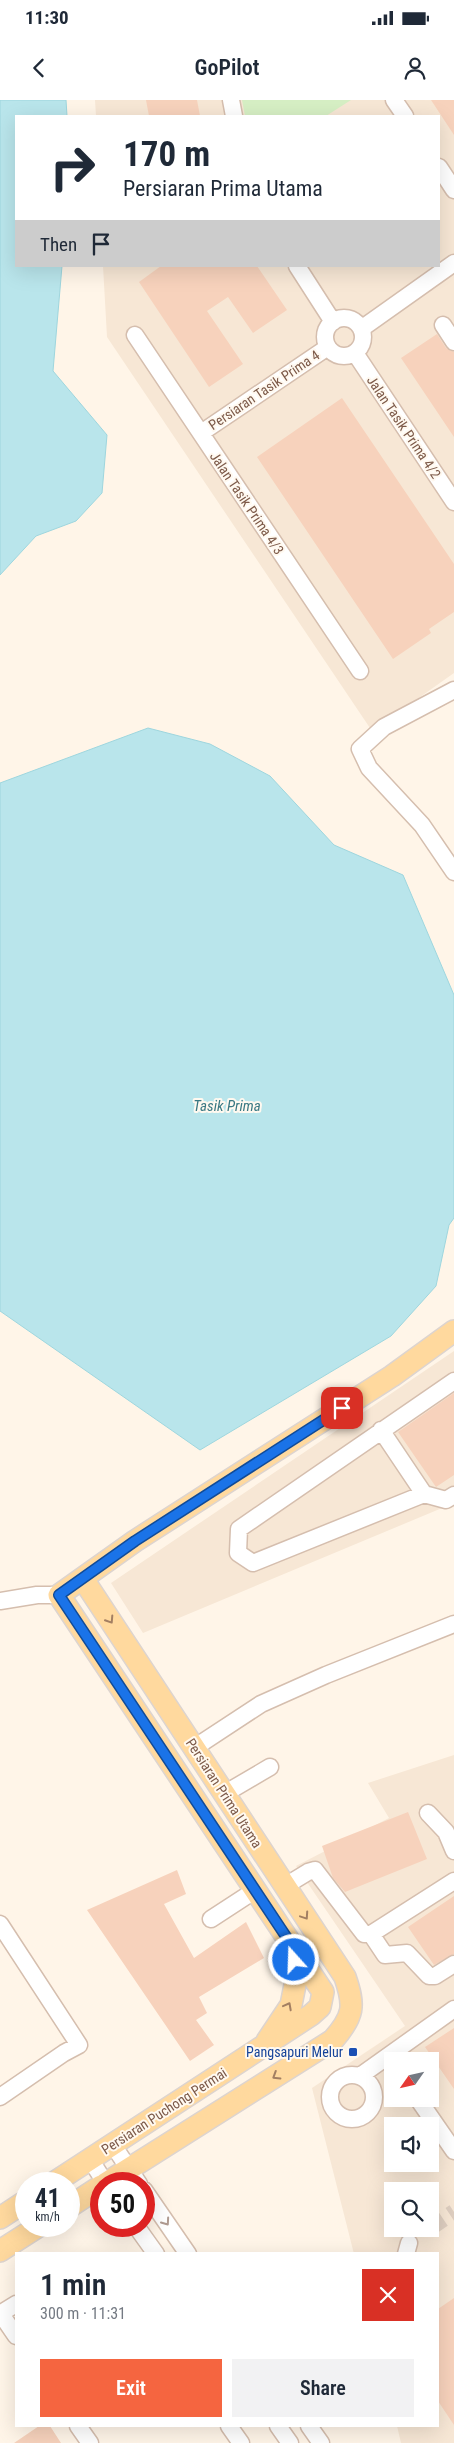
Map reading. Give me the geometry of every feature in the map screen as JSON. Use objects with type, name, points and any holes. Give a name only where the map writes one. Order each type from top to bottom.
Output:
[{"type":"main road","points":[[59,1595],[135,1541],[392,1376],[454,1331]]},
{"type":"main road","name":"Persiaran Prima Utama","points":[[83,1579],[345,1977],[352,1996],[352,2012]]},
{"type":"main road","name":"Persiaran Prima Utama","points":[[59,1595],[319,1985],[323,1992],[322,2002]]},
{"type":"main road","points":[[258,1896],[285,1886]]},
{"type":"main road","points":[[263,2048],[291,2005],[297,1975],[291,1944]]},
{"type":"main road","points":[[140,2172],[333,2040],[345,2026],[352,2012],[322,2002]]},
{"type":"main road","name":"Persiaran Puchong Permai","points":[[70,2172],[263,2048],[311,2015],[322,2002]]},
{"type":"main road","points":[[0,2218],[15,2208]]},
{"type":"main road","points":[[0,2251],[22,2237]]},
{"type":"street","points":[[231,100],[234,115]]},
{"type":"street","points":[[394,100],[403,115]]},
{"type":"street","points":[[440,169],[454,190]]},
{"type":"street","points":[[361,329],[454,263]]},
{"type":"street","points":[[298,267],[333,322]]},
{"type":"street","points":[[345,319],[352,320],[361,329],[362,342],[355,353],[349,356],[337,355],[328,347],[325,336],[333,322],[345,319]]},
{"type":"street","points":[[443,325],[454,342]]},
{"type":"street","name":"Jalan Tasik Prima 4/3","points":[[135,335],[360,671]]},
{"type":"street","name":"Persiaran Tasik Prima 4","points":[[200,433],[328,347]]},
{"type":"street","name":"Jalan Tasik Prima 4/2","points":[[355,353],[454,502]]},
{"type":"street","points":[[454,690],[384,728],[360,749],[369,768],[422,824],[454,872]]},
{"type":"street","points":[[454,1381],[239,1529],[238,1553],[253,1563],[424,1494],[446,1500],[454,1495]]},
{"type":"street","points":[[381,1430],[424,1494]]},
{"type":"street","points":[[0,1601],[37,1595],[59,1595]]},
{"type":"street","points":[[194,1748],[260,1704],[326,1675],[454,1624]]},
{"type":"street","points":[[224,1794],[270,1767]]},
{"type":"street","points":[[428,1813],[450,1830],[454,1851]]},
{"type":"street","points":[[285,1886],[308,1872],[315,1870],[353,1922],[364,1934],[371,1934],[454,1881]]},
{"type":"street","points":[[211,1919],[258,1896]]},
{"type":"street","points":[[0,1924],[79,2045],[64,2052],[0,2098]]},
{"type":"street","points":[[371,1934],[386,1955],[407,1953],[429,1976],[435,1976],[454,1964]]},
{"type":"street","points":[[398,2052],[454,2009]]},
{"type":"street","points":[[360,2076],[384,2062]]},
{"type":"street","points":[[424,2108],[454,2151]]},
{"type":"street","points":[[112,2145],[131,2172]]},
{"type":"street","points":[[90,2159],[98,2172]]},
{"type":"street","points":[[155,2206],[187,2252]]},
{"type":"street","points":[[144,2237],[155,2252]]},
{"type":"street","points":[[15,2305],[0,2314],[15,2335]]},
{"type":"street","points":[[79,2427],[90,2443]]},
{"type":"street","points":[[230,2427],[241,2443]]},
{"type":"street","points":[[279,2427],[290,2443]]},
{"type":"street","points":[[310,2427],[321,2443]]},
{"type":"shaded area","points":[[95,100],[454,100],[454,673],[372,731],[107,337],[103,267],[440,267],[440,115],[96,115]]},
{"type":"shaded area","points":[[454,1351],[454,1503],[143,1633],[111,1583]]},
{"type":"shaded area","points":[[454,1755],[454,2443],[401,2443],[397,2427],[439,2427],[439,2252],[353,2252],[312,2088],[405,2026],[296,1866],[389,1818],[368,1783]]},
{"type":"green space","points":[[242,100],[351,100],[328,115],[245,115]]},
{"type":"water","points":[[0,100],[66,100],[67,115],[15,115],[15,267],[62,267],[53,371],[107,435],[102,493],[76,521],[36,536],[0,575]]},
{"type":"water","name":"Tasik Prima","points":[[148,728],[210,744],[270,776],[334,845],[403,875],[454,995],[454,1218],[449,1225],[436,1286],[391,1336],[200,1450],[0,1311],[0,783]]},
{"type":"building","points":[[146,100],[197,100],[200,115],[149,115]]},
{"type":"building","points":[[431,100],[454,100],[454,135]]},
{"type":"building","points":[[160,267],[258,267],[287,310],[253,333],[228,297],[207,311],[243,364],[209,387],[139,282]]},
{"type":"building","points":[[437,334],[446,348],[454,352],[454,437],[401,358]]},
{"type":"building","points":[[342,398],[454,564],[454,612],[429,629],[431,633],[393,659],[257,457]]},
{"type":"building","points":[[454,1393],[454,1475],[436,1487],[398,1432]]},
{"type":"building","points":[[408,1812],[427,1859],[345,1892],[333,1878],[322,1846]]},
{"type":"building","points":[[177,1870],[186,1894],[164,1904],[194,1958],[246,1922],[264,1958],[199,1997],[207,2013],[196,2020],[214,2045],[190,2061],[87,1910]]},
{"type":"building","points":[[454,1896],[454,1954],[434,1965],[408,1927]]},
{"type":"building","points":[[454,2028],[454,2089],[439,2067],[439,2052],[428,2052],[425,2047]]},
{"type":"building","points":[[454,2298],[454,2425],[439,2402],[439,2308]]},
{"type":"building","points":[[38,2427],[51,2427],[61,2443],[14,2443]]},
{"type":"tunnel","points":[[439,2222],[454,2212]]},
{"type":"place","name":"Pangsapuri Melur","points":[[353,2052]]},
{"type":"route","points":[[294,1960],[291,1944],[261,1902],[59,1595],[135,1541],[342,1408]]}]
